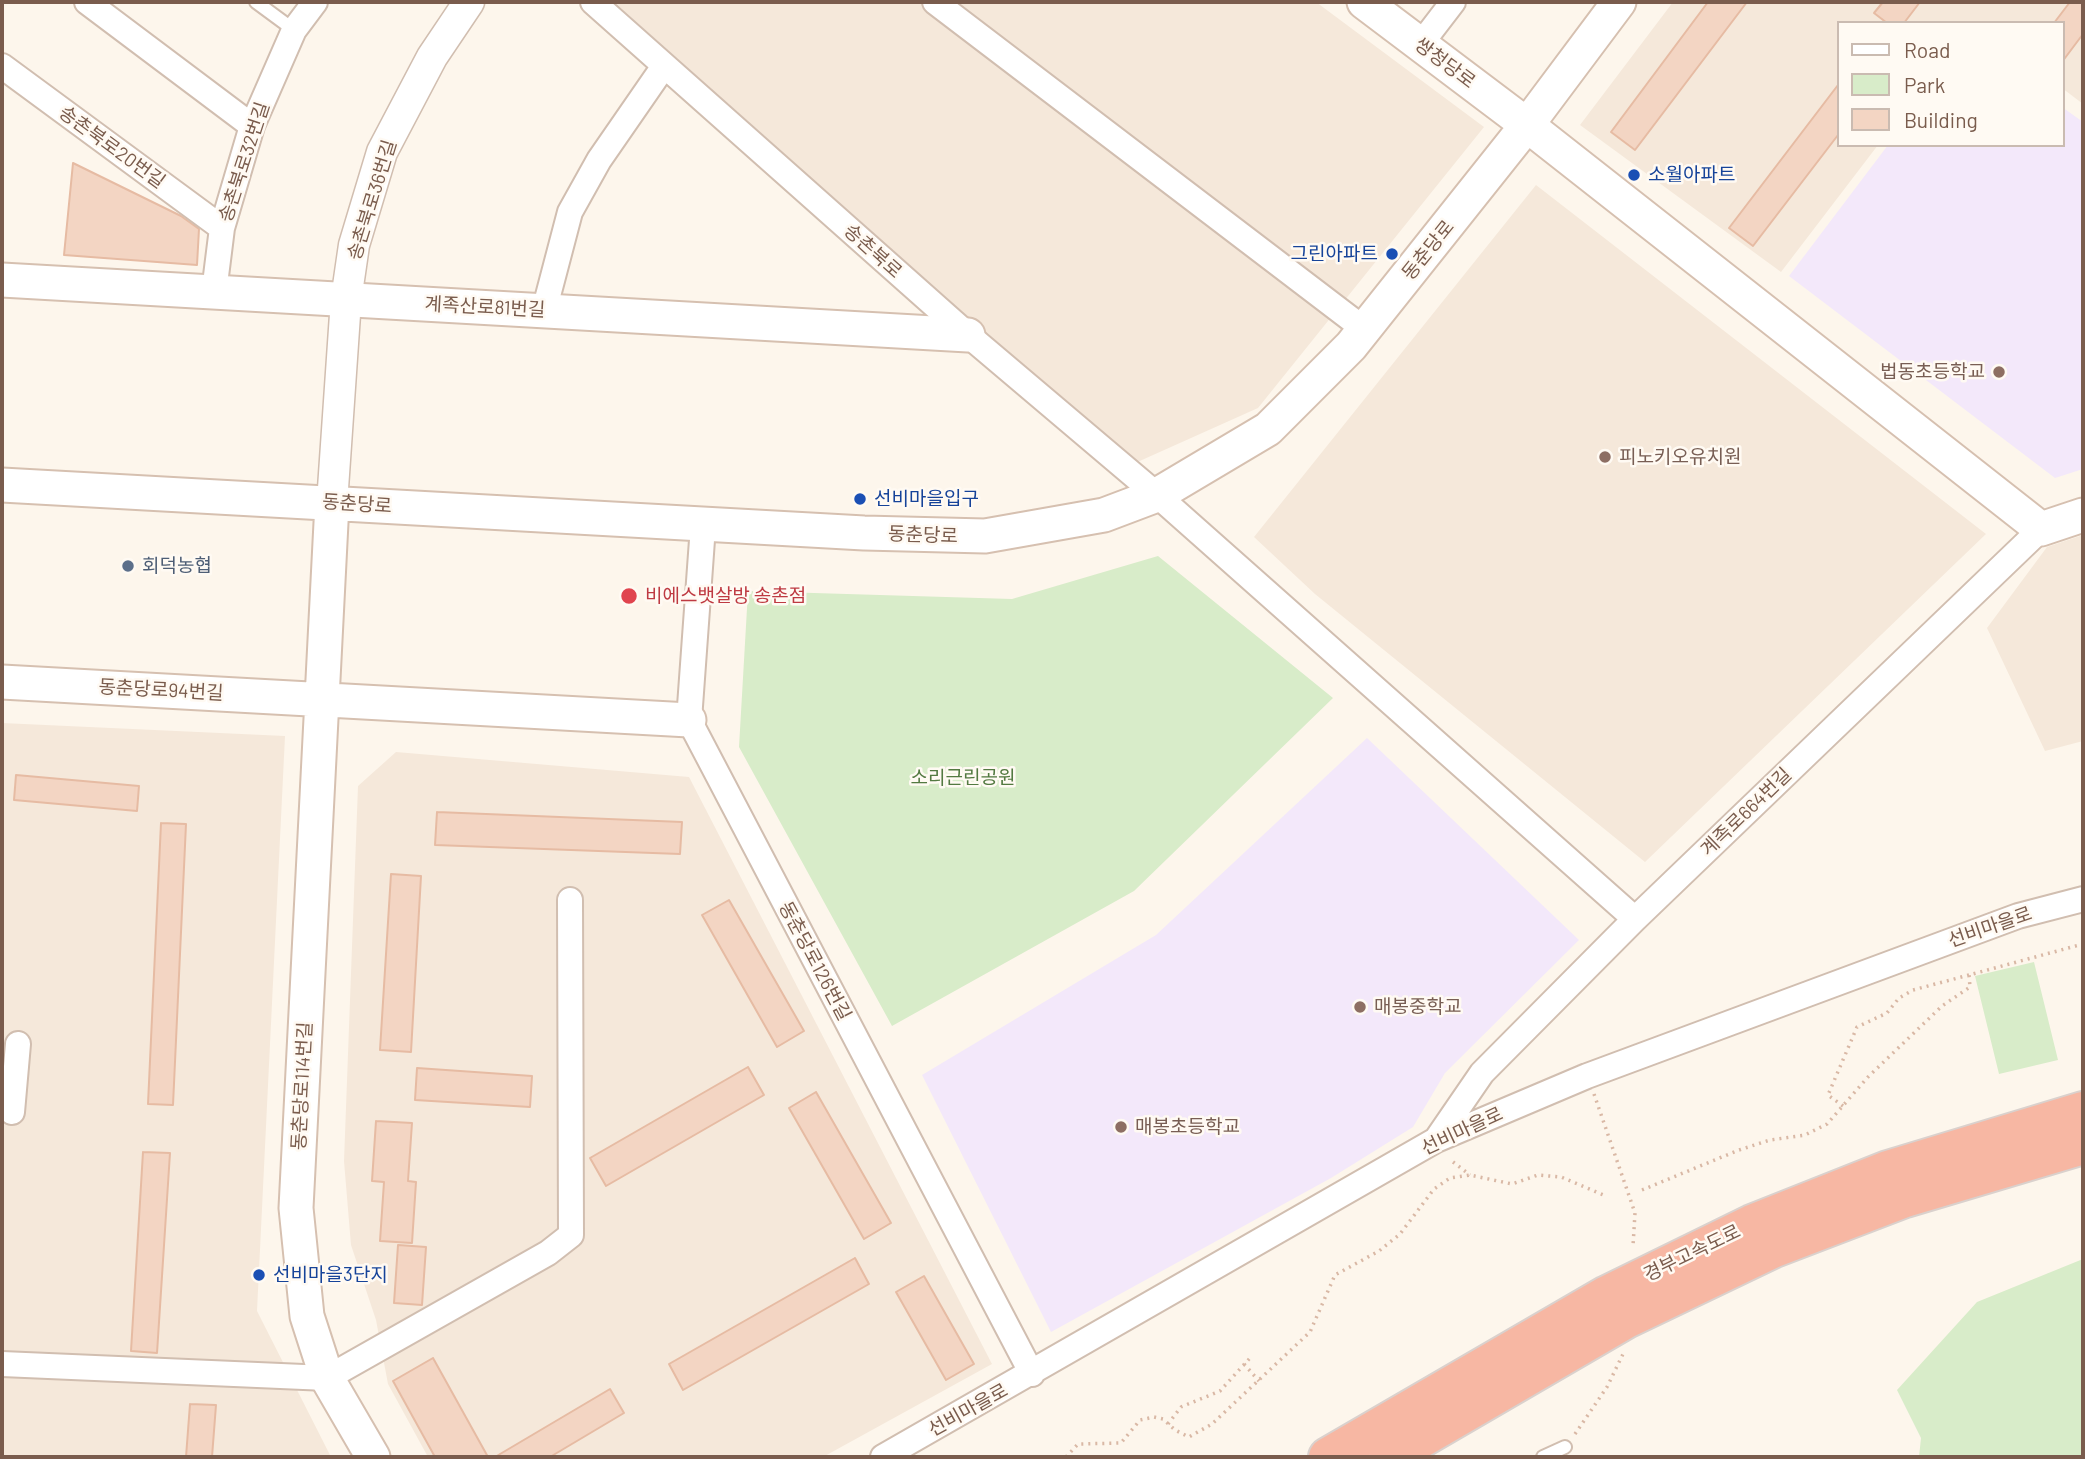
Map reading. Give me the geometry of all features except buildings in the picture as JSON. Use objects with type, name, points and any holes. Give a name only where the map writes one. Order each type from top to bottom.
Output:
[{"type":"highway","name":"경부고속도로","points":[[1328,1457],[1607,1295],[1752,1224],[1888,1170],[2083,1111]]},
{"type":"highway","name":"경부고속도로","points":[[1389,1457],[1626,1319],[1772,1249],[1905,1198],[2083,1144]]},
{"type":"main road","name":"쌍청당로","points":[[1364,2],[1527,125],[2040,529]]},
{"type":"main road","name":"동춘당로","points":[[2,485],[704,526],[985,536],[1104,515],[1157,495],[1268,429],[1364,329],[1527,125],[1619,2]]},
{"type":"main road","name":"계족산로81번길","points":[[2,280],[968,335]]},
{"type":"main road","name":"동춘당로114번길","points":[[332,503],[296,1208],[307,1316],[327,1378],[373,1457]]},
{"type":"main road","name":"계족로664번길","points":[[2040,529],[2083,515]]},
{"type":"main road","name":"동춘당로94번길","points":[[2,682],[321,699]]},
{"type":"main road","points":[[321,699],[689,720]]},
{"type":"street","points":[[87,2],[252,126]]},
{"type":"street","name":"송촌북로32번길","points":[[214,292],[222,228],[252,126],[294,30],[315,2]]},
{"type":"street","name":"송촌북로36번길","points":[[332,503],[346,299],[354,245],[382,152],[432,57],[469,2]]},
{"type":"street","name":"송촌북로","points":[[593,2],[968,335],[1157,495],[1635,919]]},
{"type":"street","points":[[935,2],[1364,329]]},
{"type":"street","points":[[1420,44],[1453,2]]},
{"type":"street","points":[[544,311],[570,212],[599,160],[664,65]]},
{"type":"street","name":"송촌북로20번길","points":[[2,66],[222,228]]},
{"type":"street","points":[[689,720],[704,526]]},
{"type":"street","name":"계족로664번길","points":[[1436,1140],[1482,1073],[1635,919],[2040,529]]},
{"type":"street","name":"동춘당로126번길","points":[[689,720],[1032,1374]]},
{"type":"street","name":"선비마을로","points":[[883,1457],[1436,1140],[1587,1076],[2018,916],[2083,899]]},
{"type":"street","points":[[2,1364],[327,1378],[548,1252],[571,1235],[570,901]]},
{"type":"street","points":[[12,1112],[18,1044]]},
{"type":"lane","points":[[256,2],[294,30]]},
{"type":"lane","points":[[1543,1457],[1565,1447]]},
{"type":"path","points":[[1843,1106],[1828,1095],[1857,1027],[1887,1013],[1899,998],[1913,990],[2083,944]]},
{"type":"path","points":[[1642,1189],[1739,1150],[1770,1140],[1805,1135],[1827,1124],[1868,1077],[1923,1025],[1970,987],[1969,975]]},
{"type":"path","points":[[1587,1076],[1635,1213],[1633,1246]]},
{"type":"path","points":[[1453,1162],[1471,1175]]},
{"type":"path","points":[[1066,1457],[1078,1444],[1121,1443],[1140,1420],[1154,1417],[1189,1437],[1212,1424],[1310,1332],[1335,1275],[1379,1251],[1400,1234],[1434,1189],[1450,1178],[1471,1175],[1513,1184],[1538,1175],[1561,1177],[1606,1196]]},
{"type":"path","points":[[1565,1447],[1607,1387],[1623,1352]]},
{"type":"path","points":[[1168,1424],[1181,1407],[1220,1391],[1250,1358]]},
{"type":"path","points":[[1244,1364],[1259,1381]]},
{"type":"shaded area","points":[[614,2],[1316,2],[1484,127],[1258,408],[1133,464]]},
{"type":"shaded area","points":[[1673,2],[2083,2],[2083,104],[2064,90],[2064,21],[1836,21],[1836,147],[1876,147],[1781,272],[1580,125]]},
{"type":"shaded area","name":"법동초등학교","points":[[2064,108],[2083,122],[2083,469],[2055,478],[1789,276],[1886,147],[2064,147]]},
{"type":"shaded area","points":[[1536,185],[1986,534],[1645,862],[1315,594],[1254,537]]},
{"type":"shaded area","points":[[2083,535],[2083,741],[2045,751],[1987,628],[2047,547]]},
{"type":"shaded area","points":[[2,723],[285,736],[257,1311],[331,1457],[2,1457]]},
{"type":"shaded area","points":[[1367,738],[1579,940],[1445,1073],[1413,1127],[1331,1178],[1051,1332],[922,1075],[1156,935]]},
{"type":"shaded area","points":[[396,752],[689,777],[992,1364],[823,1457],[428,1457],[388,1384],[376,1320],[351,1245],[344,1161],[358,786]]},
{"type":"green space","name":"소리근린공원","points":[[1158,556],[1333,698],[1134,891],[892,1026],[739,747],[748,591],[1012,599]]},
{"type":"green space","points":[[2034,962],[2058,1060],[1999,1074],[1975,976]]},
{"type":"green space","points":[[2083,1259],[2083,1457],[1919,1457],[1921,1438],[1897,1390],[1977,1302]]},
{"type":"place","name":"소월아파트","points":[[1634,175]]},
{"type":"place","name":"그린아파트","points":[[1392,254]]},
{"type":"place","name":"법동초등학교","points":[[1999,372]]},
{"type":"place","name":"피노키오유치원","points":[[1605,457]]},
{"type":"place","name":"선비마을입구","points":[[860,499]]},
{"type":"place","name":"회덕농협","points":[[128,566]]},
{"type":"place","name":"비에스뱃살방 송촌점","points":[[629,596]]},
{"type":"place","name":"매봉중학교","points":[[1360,1007]]},
{"type":"place","name":"매봉초등학교","points":[[1121,1127]]},
{"type":"place","name":"선비마을3단지","points":[[259,1275]]}]
